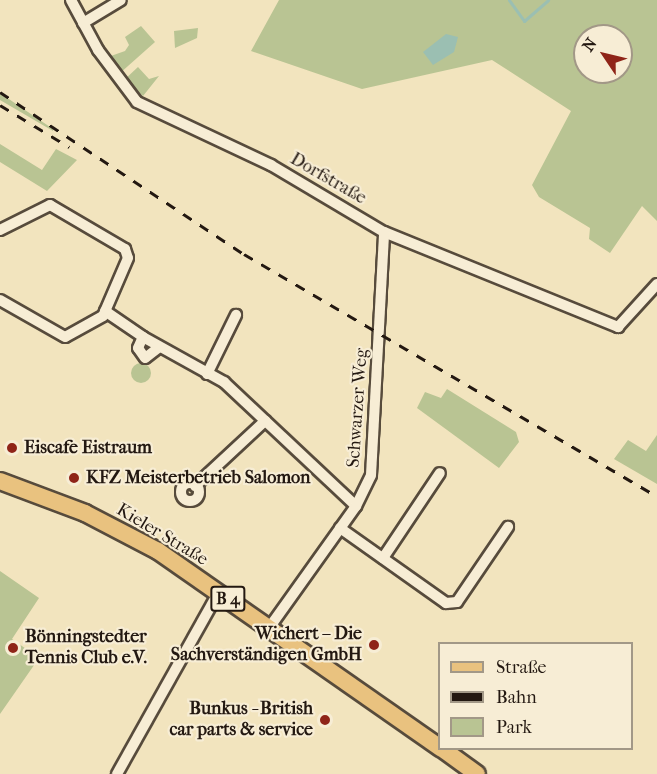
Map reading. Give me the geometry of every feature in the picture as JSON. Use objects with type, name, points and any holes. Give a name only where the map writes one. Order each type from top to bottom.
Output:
[{"type":"main road","name":"Kieler Straße","points":[[0,481],[128,533],[218,592],[438,747]]},
{"type":"main road","name":"Kieler Straße","points":[[443,750],[477,774]]},
{"type":"street","name":"Dorfstraße","points":[[71,0],[125,92],[137,102],[271,165],[384,232],[618,327],[657,284]]},
{"type":"street","points":[[83,23],[121,0]]},
{"type":"street","points":[[0,230],[50,204],[125,249],[128,258],[105,311],[57,336],[0,300]]},
{"type":"street","name":"Schwarzer Weg","points":[[269,628],[356,506],[368,484],[373,454],[384,232]]},
{"type":"street","points":[[105,311],[158,348],[238,393],[356,506]]},
{"type":"street","points":[[207,374],[236,315]]},
{"type":"street","points":[[144,337],[140,356],[152,356],[158,348]]},
{"type":"street","points":[[195,486],[265,421]]},
{"type":"street","points":[[383,558],[440,473]]},
{"type":"street","points":[[340,528],[446,603],[457,602],[508,527]]},
{"type":"street","points":[[117,774],[167,693],[218,592]]},
{"type":"green space","points":[[279,0],[657,0],[657,221],[642,206],[610,253],[589,239],[590,228],[539,197],[532,185],[571,111],[492,60],[362,89],[251,51]]},
{"type":"green space","points":[[141,26],[155,42],[119,74],[108,57],[125,51],[129,45],[125,37]]},
{"type":"green space","points":[[198,28],[197,38],[175,48],[174,31]]},
{"type":"green space","points":[[138,67],[149,79],[159,76],[143,96],[123,81]]},
{"type":"green space","points":[[0,93],[53,129],[53,131],[0,100]]},
{"type":"green space","points":[[0,144],[42,170],[56,149],[77,160],[47,191],[0,162]]},
{"type":"green space","points":[[141,363],[148,366],[151,373],[148,380],[141,383],[134,380],[131,373],[134,366]]},
{"type":"green space","points":[[447,389],[516,432],[519,442],[499,468],[417,408],[425,392],[441,398]]},
{"type":"green space","points":[[657,435],[657,484],[614,459],[628,440],[646,451]]},
{"type":"green space","name":"Bönningstedter Tennis Club e.V.","points":[[0,571],[39,598],[12,639],[39,658],[0,714]]},
{"type":"water","points":[[446,34],[458,37],[454,52],[433,65],[423,52]]},
{"type":"waterway","points":[[509,0],[524,21],[548,0]]},
{"type":"railway","points":[[0,92],[244,254],[657,496]]},
{"type":"railway","points":[[0,105],[69,147]]},
{"type":"place","name":"Eiscafe Eistraum","points":[[12,448]]},
{"type":"place","name":"KFZ Meisterbetrieb Salomon","points":[[74,478]]},
{"type":"place","name":"Wichert – Die Sachverständigen GmbH","points":[[374,645]]},
{"type":"place","name":"Bönningstedter Tennis Club e.V.","points":[[13,648]]},
{"type":"place","name":"Bunkus - British car parts & service","points":[[325,720]]}]
